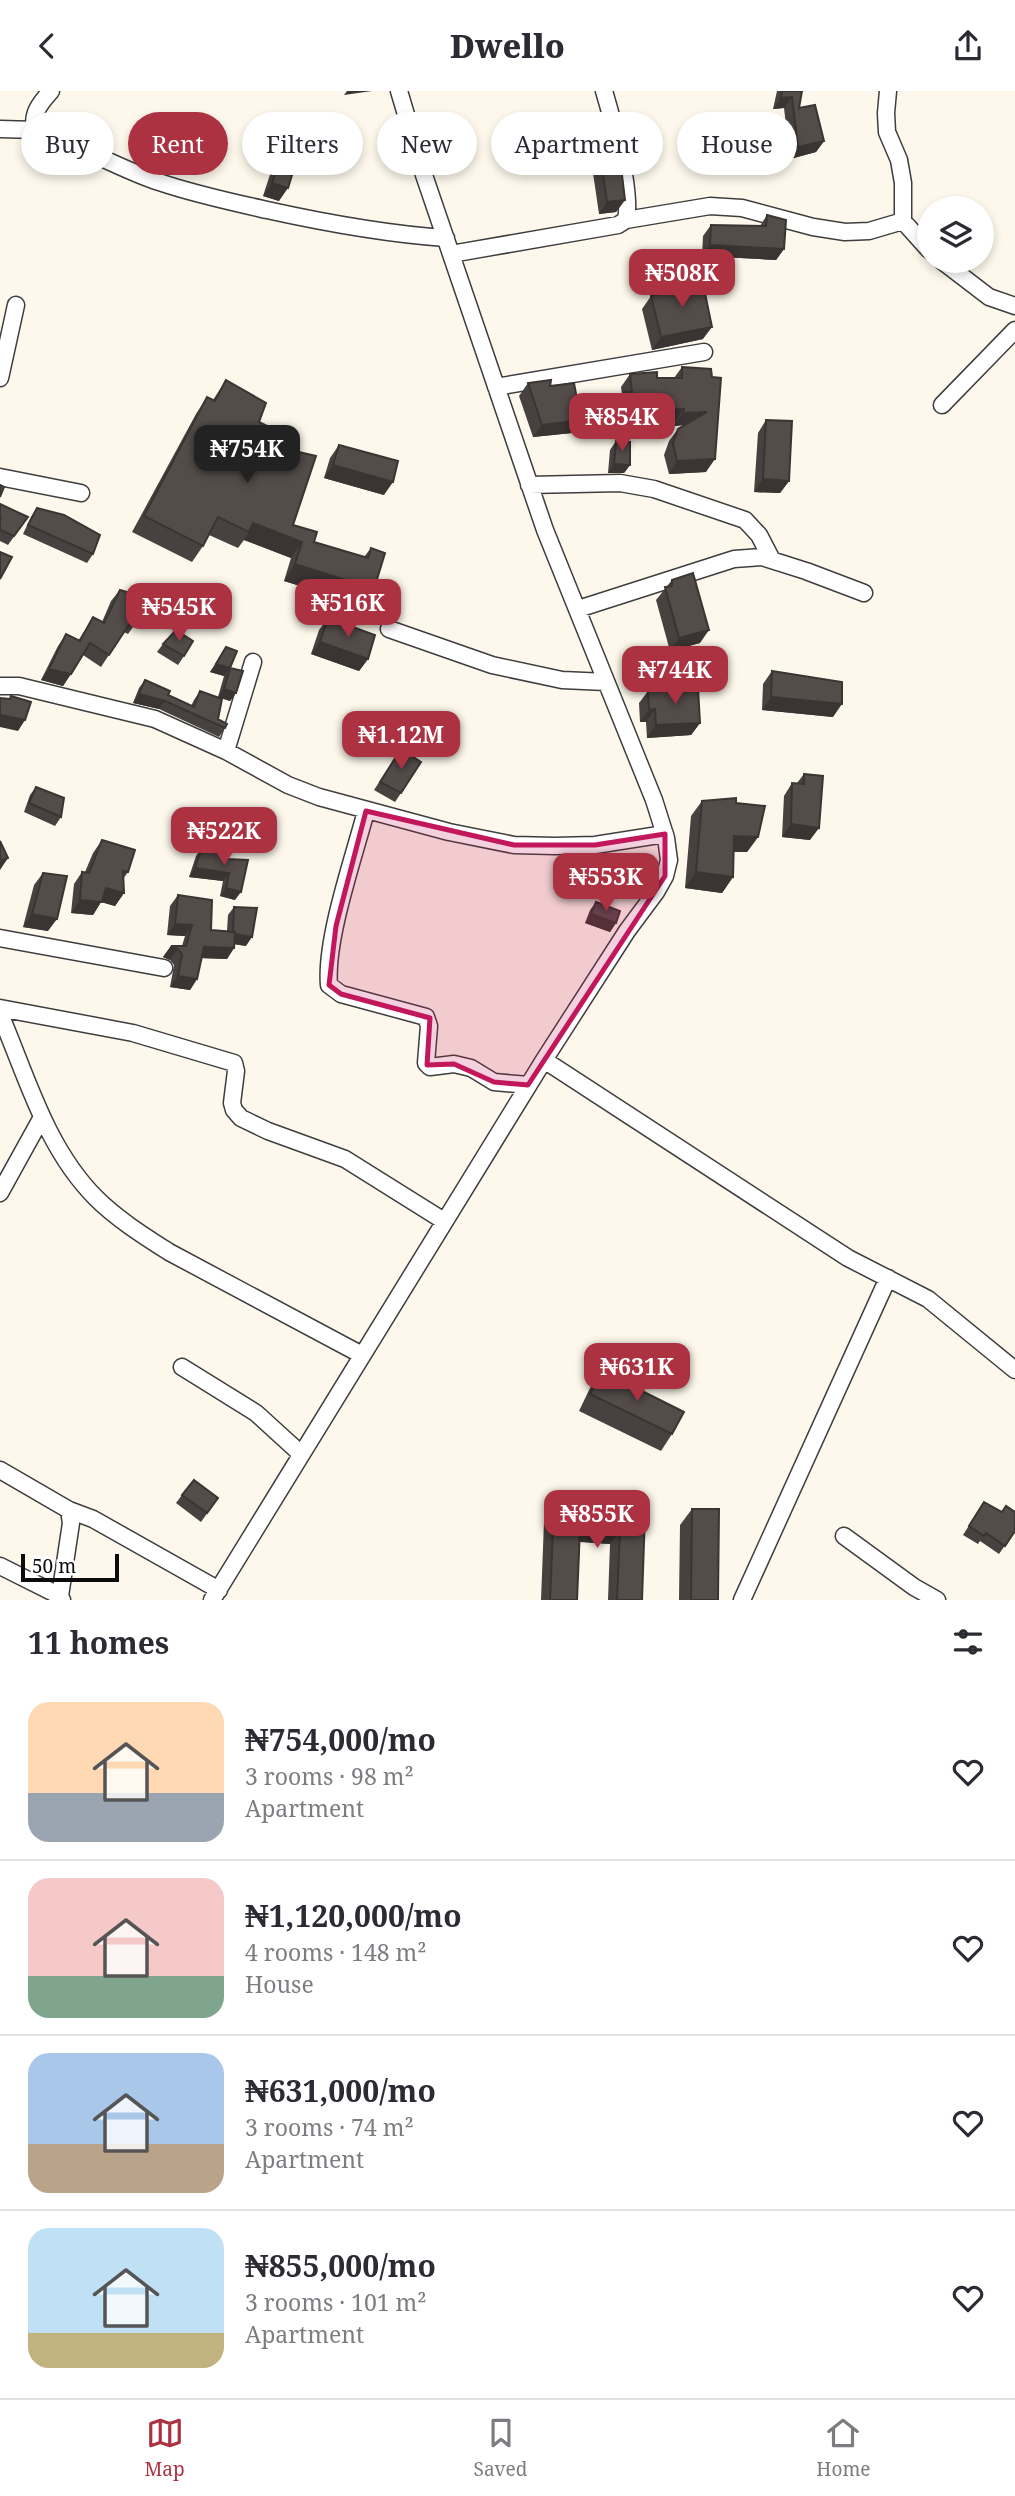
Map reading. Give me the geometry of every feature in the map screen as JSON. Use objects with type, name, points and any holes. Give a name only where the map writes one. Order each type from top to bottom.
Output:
[{"type":"street","points":[[35,112],[51,91]]},
{"type":"street","points":[[0,1470],[69,1510],[93,1518],[216,1595],[528,1085],[665,876],[668,860],[665,834],[654,800],[545,530],[399,91]]},
{"type":"street","points":[[604,91],[625,189],[628,208],[626,220]]},
{"type":"street","points":[[888,91],[887,132],[900,160],[903,221],[917,237]]},
{"type":"street","points":[[0,129],[21,130]]},
{"type":"street","points":[[114,163],[162,183],[320,223],[372,231],[446,237]]},
{"type":"street","points":[[451,254],[710,206],[742,208],[813,227],[845,232],[869,231],[903,221]]},
{"type":"street","points":[[958,273],[989,297],[1015,306]]},
{"type":"street","points":[[0,378],[16,305]]},
{"type":"street","points":[[942,405],[1015,330]]},
{"type":"street","points":[[496,387],[559,374],[704,352]]},
{"type":"street","points":[[0,477],[81,493]]},
{"type":"street","points":[[529,485],[620,483],[665,493],[745,520],[759,535],[772,560]]},
{"type":"street","points":[[578,609],[734,559],[762,557],[864,593]]},
{"type":"street","points":[[389,629],[460,655],[517,671],[562,680],[606,682]]},
{"type":"street","points":[[226,751],[253,662]]},
{"type":"street","points":[[0,686],[19,686],[155,719],[226,751],[288,785],[366,811],[449,832],[514,845],[595,845],[665,834]]},
{"type":"street","points":[[366,811],[336,926],[328,974],[329,985],[341,994],[426,1017],[429,1026],[426,1063],[430,1067],[454,1064],[471,1068],[494,1082],[528,1085]]},
{"type":"street","points":[[0,938],[164,968]]},
{"type":"street","points":[[0,1008],[134,1033],[234,1063],[236,1071],[232,1103],[241,1118],[268,1131],[345,1159],[444,1221]]},
{"type":"street","points":[[0,1014],[23,1077],[42,1117],[78,1179],[97,1199],[139,1233],[169,1252],[362,1355]]},
{"type":"street","points":[[544,1060],[848,1258],[928,1299],[1015,1370]]},
{"type":"street","points":[[0,1193],[42,1117]]},
{"type":"street","points":[[742,1600],[888,1278]]},
{"type":"street","points":[[182,1367],[256,1413],[301,1454]]},
{"type":"street","points":[[0,1566],[61,1598],[71,1524],[69,1510]]},
{"type":"street","points":[[844,1536],[914,1587],[937,1600]]},
{"type":"highlighted area","points":[[366,811],[514,845],[595,845],[665,834],[665,876],[528,1085],[494,1082],[454,1064],[427,1065],[430,1018],[341,994],[329,985],[336,926]]},
{"type":"building","points":[[782,91],[802,91],[799,108],[815,105],[824,141],[798,147],[797,112],[794,112],[792,97],[781,98]]},
{"type":"building","points":[[275,175],[292,175],[288,188],[272,183]]},
{"type":"building","points":[[603,175],[622,175],[625,200],[607,202]]},
{"type":"building","points":[[767,215],[786,220],[784,249],[710,245],[711,225],[766,226]]},
{"type":"building","points":[[702,279],[712,327],[661,337],[651,296],[679,289],[677,284]]},
{"type":"building","points":[[682,367],[711,369],[712,377],[721,378],[715,459],[677,461],[673,443],[678,429],[707,412],[660,410],[660,415],[634,417],[633,405],[625,406],[624,392],[632,392],[630,374],[657,372],[657,378],[682,378]]},
{"type":"building","points":[[226,380],[266,403],[259,422],[291,438],[286,449],[316,456],[293,525],[317,532],[314,542],[368,558],[371,548],[385,553],[374,589],[295,564],[302,542],[253,523],[249,532],[218,517],[203,546],[144,516],[207,397],[215,401]]},
{"type":"building","points":[[551,380],[550,386],[574,383],[581,420],[542,425],[528,383]]},
{"type":"building","points":[[766,420],[792,421],[789,481],[763,479]]},
{"type":"building","points":[[616,441],[630,442],[630,465],[614,464]]},
{"type":"building","points":[[339,445],[398,461],[393,482],[333,465]]},
{"type":"building","points":[[0,504],[28,517],[14,536],[0,530]]},
{"type":"building","points":[[37,508],[64,515],[100,535],[93,554],[28,525]]},
{"type":"building","points":[[0,552],[12,557],[0,579]]},
{"type":"building","points":[[693,573],[709,630],[679,638],[665,587],[672,586],[672,580]]},
{"type":"building","points":[[120,590],[147,598],[136,623],[132,620],[109,655],[90,643],[71,674],[49,669],[66,634],[80,641],[93,617],[104,623]]},
{"type":"building","points":[[328,618],[375,635],[368,659],[320,642]]},
{"type":"building","points":[[176,630],[193,641],[184,656],[163,644]]},
{"type":"building","points":[[226,647],[237,651],[230,668],[216,664]]},
{"type":"building","points":[[230,668],[243,671],[236,693],[224,689]]},
{"type":"building","points":[[772,671],[842,682],[842,704],[771,697]]},
{"type":"building","points":[[145,680],[170,691],[168,695],[194,707],[200,691],[222,699],[218,719],[227,724],[225,728],[165,701],[139,694]]},
{"type":"building","points":[[698,688],[700,723],[656,725],[655,709],[649,710],[648,691]]},
{"type":"building","points":[[11,696],[31,702],[25,720],[0,715],[0,698],[10,699]]},
{"type":"building","points":[[401,749],[421,762],[401,793],[380,782]]},
{"type":"building","points":[[804,774],[823,776],[819,828],[791,824],[792,783],[804,784]]},
{"type":"building","points":[[36,787],[64,798],[61,817],[29,803]]},
{"type":"building","points":[[736,798],[736,803],[765,806],[758,837],[734,836],[733,877],[696,872],[702,801]]},
{"type":"building","points":[[102,840],[135,850],[128,872],[123,871],[124,893],[106,888],[102,902],[80,900],[82,872],[89,873]]},
{"type":"building","points":[[0,841],[8,858],[0,861]]},
{"type":"building","points":[[202,847],[229,852],[227,859],[248,860],[241,892],[226,888],[229,873],[195,868]]},
{"type":"building","points":[[43,873],[67,876],[57,919],[32,914]]},
{"type":"building","points":[[178,895],[212,900],[211,930],[235,932],[234,948],[204,947],[197,979],[178,976],[182,954],[171,946],[186,946],[192,925],[175,924]]},
{"type":"building","points":[[596,902],[620,911],[616,923],[591,914]]},
{"type":"building","points":[[234,907],[257,908],[252,937],[235,934],[233,931]]},
{"type":"building","points":[[602,1371],[684,1412],[672,1434],[590,1394]]},
{"type":"building","points":[[194,1480],[218,1498],[207,1513],[182,1495]]},
{"type":"building","points":[[984,1502],[1002,1512],[1006,1506],[1015,1512],[1015,1531],[1005,1546],[986,1533],[984,1536],[969,1526]]},
{"type":"building","points":[[597,1503],[608,1504],[607,1512],[645,1513],[642,1600],[617,1600],[620,1530],[580,1528],[577,1600],[550,1600],[554,1508],[596,1510]]},
{"type":"building","points":[[692,1509],[719,1509],[718,1600],[691,1600]]}]
